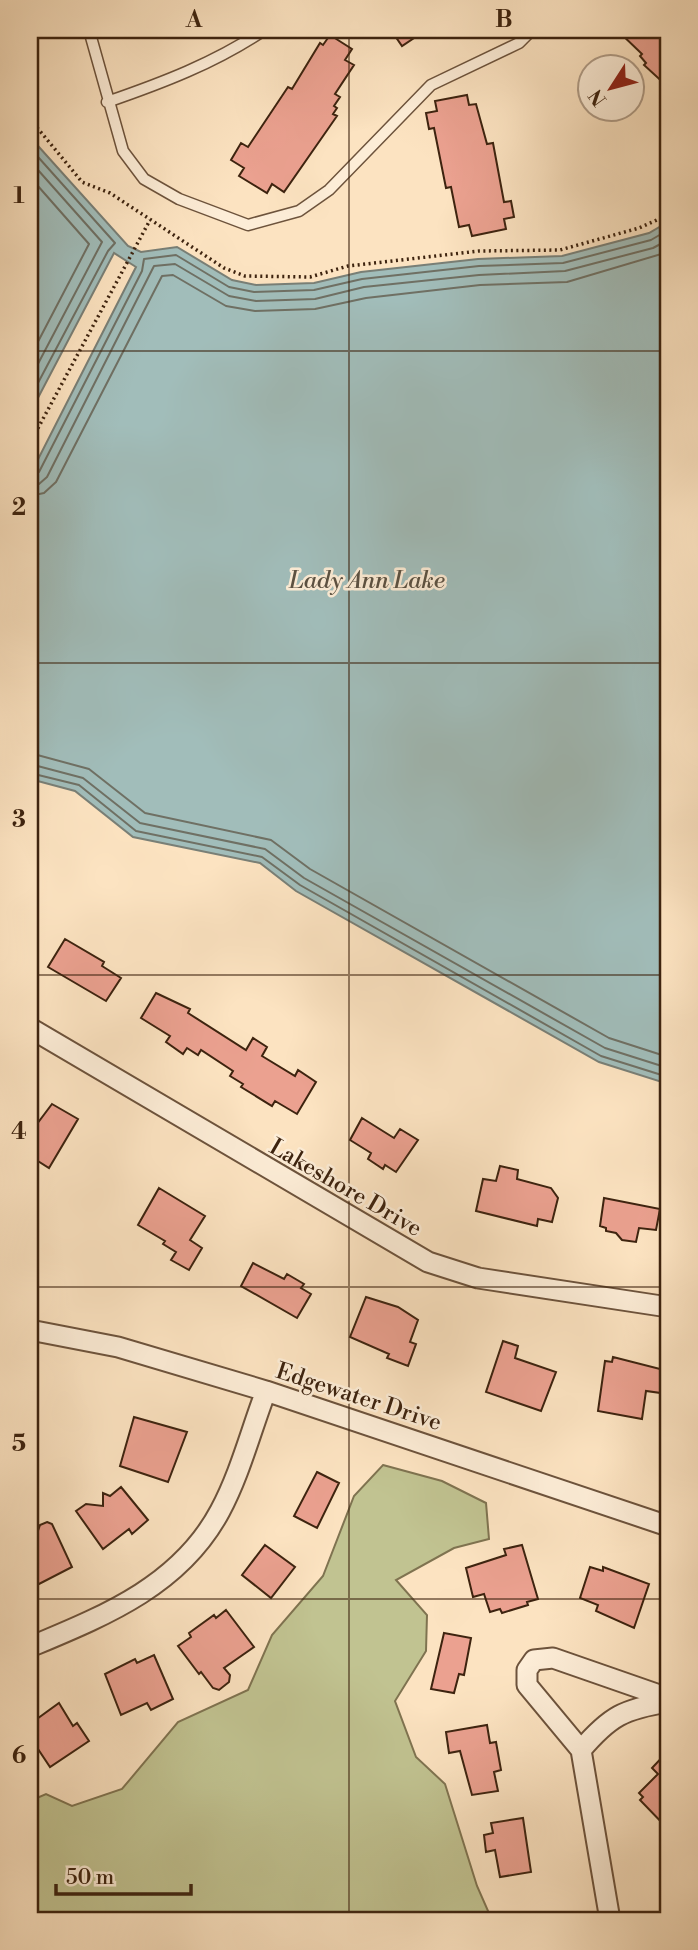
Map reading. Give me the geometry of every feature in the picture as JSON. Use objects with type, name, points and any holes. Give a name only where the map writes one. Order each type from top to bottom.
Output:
[{"type":"street","name":"Lakeshore Drive","points":[[30,1028],[428,1262],[478,1278],[668,1307]]},
{"type":"street","name":"Edgewater Drive","points":[[30,1331],[118,1347],[266,1391],[668,1525]]},
{"type":"street","points":[[30,1647],[127,1603],[158,1583],[184,1561],[206,1535],[221,1508],[266,1391]]},
{"type":"street","points":[[610,1920],[581,1750],[527,1685],[527,1670],[534,1660],[553,1658],[668,1700]]},
{"type":"street","points":[[581,1750],[605,1723],[631,1708],[668,1700]]},
{"type":"lane","points":[[89,30],[107,102],[123,151],[144,178],[179,199],[248,225],[299,211],[329,190],[431,85],[519,43],[532,30]]},
{"type":"lane","points":[[107,102],[180,77],[237,48],[264,30]]},
{"type":"path","points":[[30,119],[82,182],[110,192],[225,268],[245,276],[310,276],[348,266],[479,251],[560,250],[639,228],[668,215]]},
{"type":"path","points":[[30,443],[126,260],[150,220]]},
{"type":"green space","points":[[383,1465],[442,1481],[486,1503],[489,1539],[454,1548],[396,1580],[427,1615],[426,1651],[395,1701],[416,1757],[445,1784],[477,1886],[492,1920],[30,1920],[30,1801],[46,1794],[72,1806],[122,1789],[178,1722],[248,1690],[272,1635],[323,1576],[354,1496]]},
{"type":"water","name":"Lady Ann Lake","points":[[30,137],[128,246],[141,252],[177,247],[232,280],[256,285],[314,283],[361,272],[478,259],[562,256],[649,233],[668,222],[668,1084],[599,1062],[296,891],[260,863],[133,837],[75,791],[30,779],[30,475],[136,267],[114,253],[30,413]]},
{"type":"building","points":[[391,30],[426,30],[402,46]]},
{"type":"building","points":[[617,30],[668,30],[668,87],[646,67],[646,52],[640,52]]},
{"type":"building","points":[[330,35],[352,49],[345,60],[354,65],[335,94],[340,97],[334,106],[337,108],[333,114],[337,116],[284,192],[272,184],[267,193],[239,176],[244,168],[231,160],[241,143],[248,147],[288,87],[292,89],[320,43],[323,45]]},
{"type":"building","points":[[467,95],[469,105],[476,104],[487,144],[493,143],[504,202],[511,201],[514,217],[504,219],[506,229],[472,236],[469,225],[459,227],[451,187],[446,188],[434,128],[429,129],[426,113],[437,111],[435,101]]},
{"type":"building","points":[[65,939],[104,962],[102,966],[121,978],[106,1001],[48,967]]},
{"type":"building","points":[[156,993],[190,1009],[188,1013],[246,1050],[253,1038],[267,1047],[262,1056],[295,1076],[298,1070],[316,1082],[297,1114],[275,1101],[272,1106],[241,1087],[243,1084],[230,1076],[233,1071],[201,1050],[198,1055],[187,1048],[183,1054],[166,1042],[170,1036],[141,1018]]},
{"type":"building","points":[[52,1104],[78,1119],[49,1168],[30,1156],[30,1142],[37,1124]]},
{"type":"building","points":[[362,1118],[394,1138],[400,1129],[418,1140],[396,1172],[385,1165],[383,1169],[368,1159],[371,1153],[350,1140]]},
{"type":"building","points":[[500,1166],[518,1170],[517,1179],[551,1188],[558,1198],[552,1222],[538,1219],[537,1226],[476,1211],[483,1179],[496,1181]]},
{"type":"building","points":[[159,1188],[205,1216],[190,1240],[202,1248],[189,1270],[171,1260],[176,1252],[163,1244],[165,1241],[138,1225]]},
{"type":"building","points":[[604,1198],[660,1209],[656,1230],[639,1228],[636,1242],[622,1240],[616,1233],[606,1231],[606,1228],[600,1226]]},
{"type":"building","points":[[253,1263],[284,1279],[287,1274],[304,1284],[301,1288],[311,1294],[297,1318],[241,1286]]},
{"type":"building","points":[[366,1297],[398,1307],[418,1320],[410,1342],[416,1344],[408,1366],[387,1358],[389,1354],[350,1337]]},
{"type":"building","points":[[503,1341],[518,1346],[515,1358],[556,1372],[541,1411],[486,1392]]},
{"type":"building","points":[[613,1357],[668,1371],[668,1394],[646,1391],[642,1419],[598,1411],[605,1361],[612,1362]]},
{"type":"building","points":[[134,1417],[187,1432],[168,1482],[120,1466]]},
{"type":"building","points":[[317,1472],[339,1483],[317,1528],[294,1516]]},
{"type":"building","points":[[121,1487],[148,1520],[132,1534],[129,1529],[103,1549],[76,1511],[86,1504],[103,1506],[103,1493],[110,1496]]},
{"type":"building","points":[[47,1522],[52,1524],[72,1567],[37,1585],[35,1580],[30,1583],[30,1554],[40,1525]]},
{"type":"building","points":[[265,1545],[295,1567],[271,1598],[242,1575]]},
{"type":"building","points":[[522,1545],[538,1599],[502,1613],[500,1609],[490,1612],[484,1594],[473,1597],[466,1568],[506,1555],[504,1549]]},
{"type":"building","points":[[590,1567],[603,1571],[603,1567],[649,1584],[634,1628],[596,1611],[598,1605],[580,1598]]},
{"type":"building","points":[[226,1610],[254,1647],[224,1668],[230,1675],[229,1682],[219,1690],[213,1688],[201,1672],[199,1674],[178,1646],[191,1637],[189,1633]]},
{"type":"building","points":[[444,1633],[471,1638],[464,1675],[459,1674],[454,1693],[431,1689]]},
{"type":"building","points":[[154,1655],[173,1699],[151,1710],[147,1703],[121,1715],[105,1674],[135,1659],[137,1663]]},
{"type":"building","points":[[59,1703],[73,1726],[77,1723],[89,1741],[50,1767],[30,1737],[30,1724]]},
{"type":"building","points":[[487,1725],[490,1743],[496,1742],[501,1770],[494,1772],[498,1791],[472,1795],[460,1751],[449,1753],[446,1732]]},
{"type":"building","points":[[668,1751],[668,1829],[640,1800],[643,1797],[639,1793],[658,1774],[652,1768]]},
{"type":"building","points":[[523,1818],[531,1872],[500,1877],[495,1850],[486,1852],[484,1835],[493,1833],[491,1823]]}]
